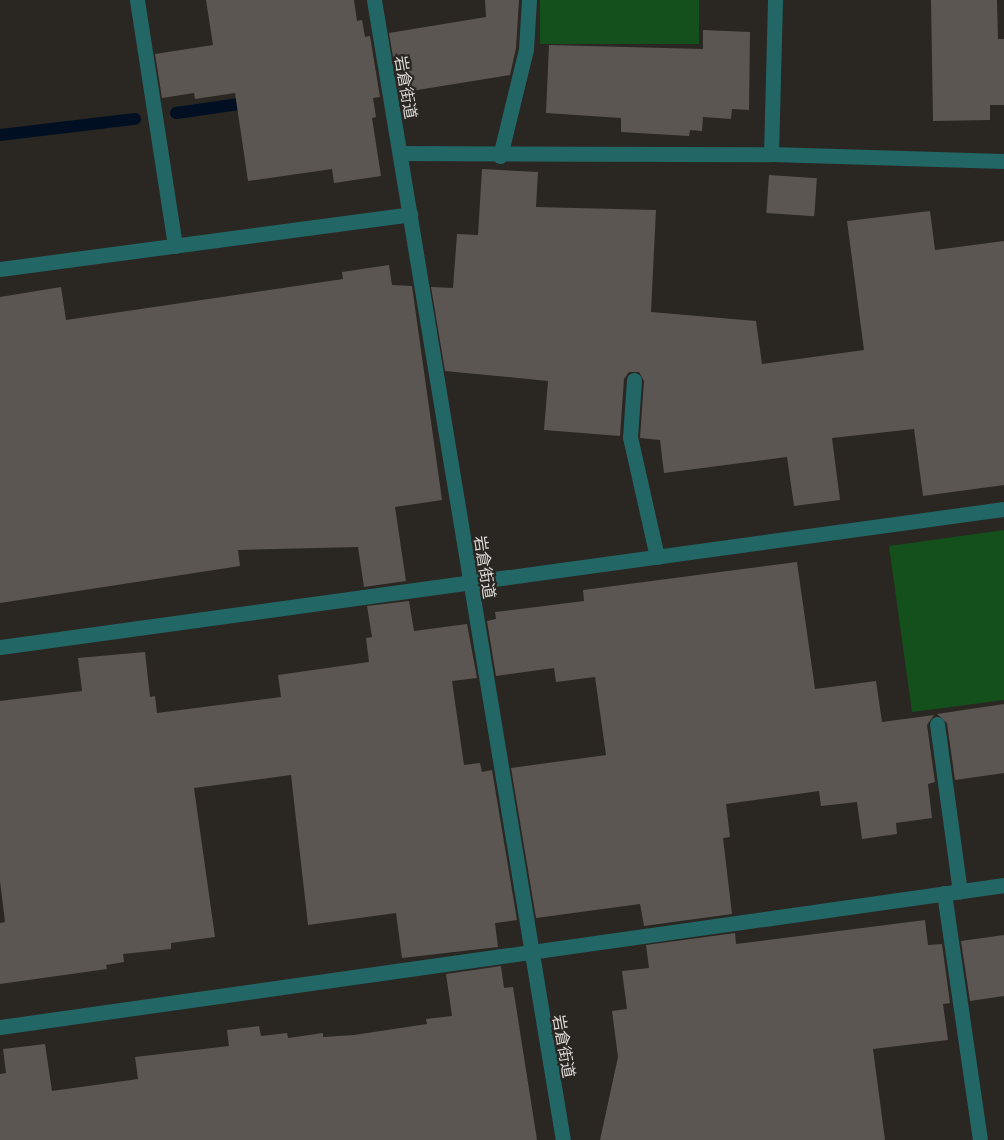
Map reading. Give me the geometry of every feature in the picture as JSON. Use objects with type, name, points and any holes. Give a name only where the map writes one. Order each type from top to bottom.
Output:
[{"type":"street","points":[[137,0],[176,246]]},
{"type":"street","name":"岩倉街道","points":[[374,0],[563,1140]]},
{"type":"street","points":[[500,156],[526,49],[529,0]]},
{"type":"street","points":[[771,154],[775,0]]},
{"type":"street","points":[[400,153],[500,156],[771,154],[1004,160]]},
{"type":"street","points":[[0,269],[410,214]]},
{"type":"street","points":[[634,380],[630,437],[657,557]]},
{"type":"street","points":[[0,647],[1004,509]]},
{"type":"street","points":[[938,724],[960,891]]},
{"type":"street","points":[[0,1027],[1004,885]]},
{"type":"street","points":[[944,893],[980,1140]]},
{"type":"green space","points":[[540,0],[699,0],[699,44],[540,44]]},
{"type":"green space","points":[[1004,530],[1004,700],[912,712],[889,546]]},
{"type":"building","points":[[206,0],[354,0],[357,21],[362,20],[365,37],[370,36],[380,97],[373,98],[376,117],[372,118],[381,176],[334,183],[332,169],[248,181],[235,93],[195,99],[194,93],[162,98],[155,54],[213,45]]},
{"type":"building","points":[[485,0],[519,0],[516,48],[510,75],[399,93],[389,33],[486,17]]},
{"type":"building","points":[[931,0],[997,0],[998,39],[1004,39],[1004,105],[990,105],[990,120],[933,121]]},
{"type":"building","points":[[703,30],[750,32],[749,110],[732,109],[731,119],[703,117],[702,131],[690,130],[689,136],[621,132],[621,118],[546,113],[549,45],[703,49]]},
{"type":"building","points":[[482,169],[538,172],[536,207],[656,210],[651,312],[756,321],[762,364],[864,350],[847,221],[930,211],[935,250],[1004,241],[1004,485],[923,496],[914,429],[832,438],[840,500],[794,506],[787,457],[664,473],[660,440],[640,438],[644,381],[639,372],[629,372],[624,379],[620,436],[544,430],[548,381],[445,371],[431,287],[453,288],[457,234],[478,235]]},
{"type":"building","points":[[769,175],[817,178],[814,216],[766,213]]},
{"type":"building","points":[[389,265],[392,285],[412,286],[442,500],[395,507],[406,581],[364,587],[358,547],[238,550],[240,566],[0,603],[0,297],[61,287],[66,320],[343,279],[342,272]]},
{"type":"building","points":[[797,562],[815,689],[876,681],[882,722],[934,715],[927,725],[935,782],[928,784],[932,818],[896,823],[897,834],[862,839],[857,802],[821,806],[819,791],[726,804],[730,837],[723,838],[732,914],[644,926],[640,904],[536,918],[511,768],[606,755],[595,677],[556,682],[554,668],[496,676],[487,621],[496,619],[495,612],[584,601],[583,590]]},
{"type":"building","points":[[409,601],[414,631],[467,624],[477,678],[452,681],[464,765],[480,763],[482,772],[492,770],[517,920],[495,923],[498,947],[402,958],[396,913],[308,925],[291,775],[194,788],[215,937],[171,943],[171,949],[123,954],[124,962],[106,965],[107,969],[0,984],[0,923],[5,922],[0,881],[0,701],[82,691],[78,658],[145,652],[150,697],[155,696],[157,713],[281,697],[278,675],[369,662],[366,638],[372,637],[367,606]]},
{"type":"building","points":[[1004,704],[1004,773],[955,780],[947,723],[937,714]]},
{"type":"building","points":[[925,920],[928,945],[942,944],[950,1003],[943,1004],[948,1040],[873,1049],[885,1140],[600,1140],[618,1057],[612,1011],[627,1009],[622,971],[649,968],[646,945],[735,933],[736,944]]},
{"type":"building","points":[[1004,935],[1004,996],[970,1001],[961,941]]},
{"type":"building","points":[[501,966],[504,988],[513,987],[537,1140],[0,1140],[0,1074],[6,1073],[3,1049],[45,1044],[52,1091],[138,1079],[135,1057],[229,1046],[227,1030],[259,1026],[261,1036],[287,1033],[288,1038],[323,1033],[323,1037],[354,1035],[427,1024],[426,1019],[452,1016],[446,974]]},
{"type":"waterway","points":[[176,113],[253,102]]},
{"type":"waterway","points":[[0,135],[135,119]]}]
